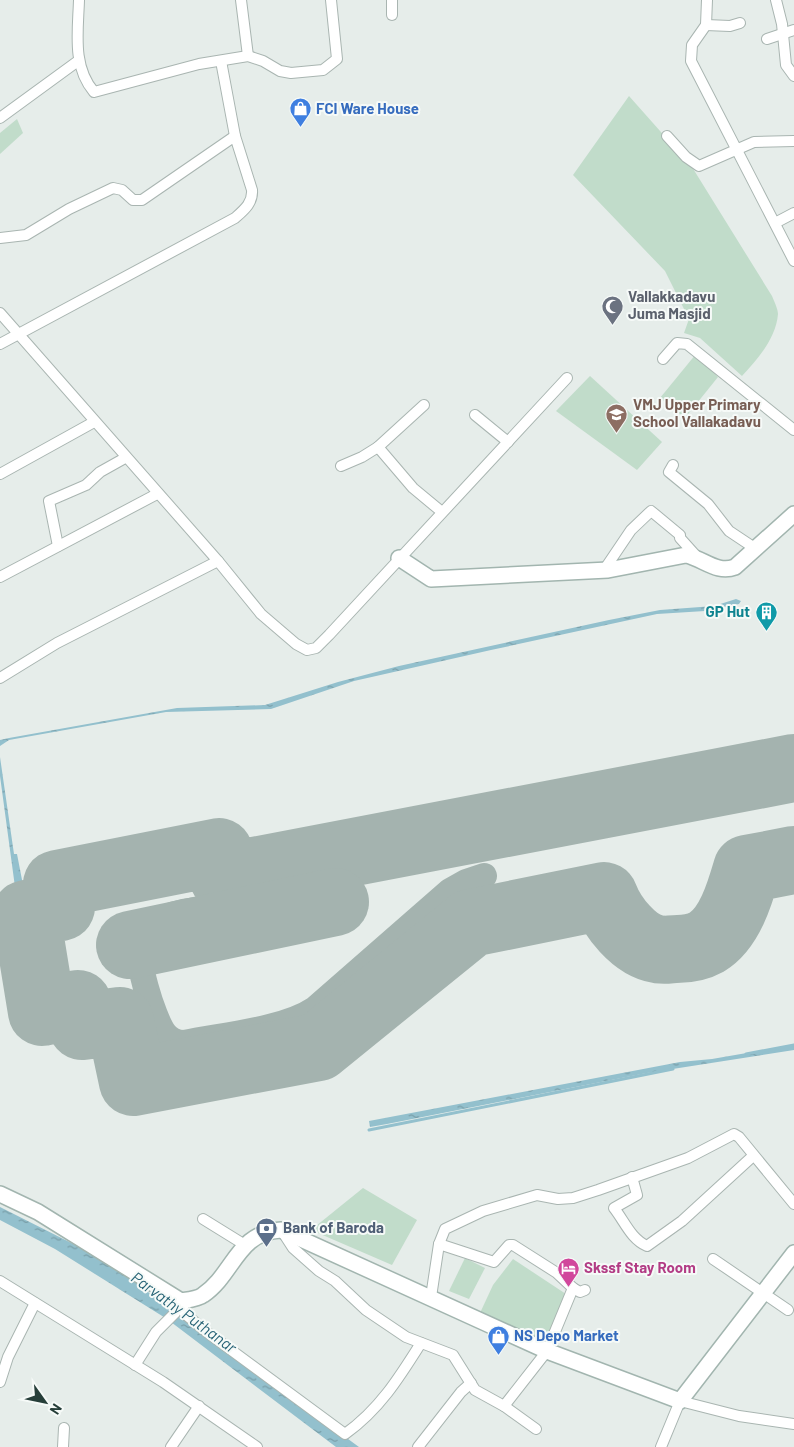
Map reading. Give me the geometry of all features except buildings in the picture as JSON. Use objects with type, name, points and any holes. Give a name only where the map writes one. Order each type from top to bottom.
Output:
[{"type":"street","points":[[79,0],[78,61],[87,83],[94,92],[199,64],[248,56],[263,61],[280,71],[291,73],[323,70],[337,60],[330,0]]},
{"type":"street","points":[[241,0],[248,56]]},
{"type":"street","points":[[392,0],[392,15]]},
{"type":"street","points":[[707,0],[706,25],[692,45],[691,61],[794,261]]},
{"type":"street","points":[[776,0],[784,33],[786,65],[794,76]]},
{"type":"street","points":[[706,25],[730,26],[740,23]]},
{"type":"street","points":[[767,39],[794,30]]},
{"type":"street","points":[[0,118],[78,61]]},
{"type":"street","points":[[0,344],[235,218],[244,210],[252,197],[235,136],[221,61]]},
{"type":"street","points":[[0,238],[26,235],[69,209],[113,188],[122,190],[133,200],[142,200],[235,136]]},
{"type":"street","points":[[667,136],[686,157],[699,166],[754,142],[794,141]]},
{"type":"street","points":[[775,223],[794,213]]},
{"type":"street","points":[[0,314],[218,561],[261,614],[296,644],[307,650],[316,648],[329,635],[567,378]]},
{"type":"street","points":[[663,359],[677,343],[687,344],[794,430]]},
{"type":"street","points":[[340,466],[362,457],[378,447],[424,405]]},
{"type":"street","points":[[475,415],[508,442]]},
{"type":"street","points":[[0,474],[94,422]]},
{"type":"street","points":[[378,447],[413,488],[442,512]]},
{"type":"street","points":[[58,546],[49,501],[86,485],[100,472],[126,458]]},
{"type":"street","points":[[673,465],[668,472],[708,504],[729,531],[756,549]]},
{"type":"street","points":[[0,577],[157,494]]},
{"type":"street","points":[[604,570],[631,530],[651,511],[680,535],[680,538],[698,558]]},
{"type":"street","points":[[399,558],[431,579],[604,570],[686,556],[698,558],[720,570],[727,570],[735,567],[794,514]]},
{"type":"street","points":[[0,678],[57,643],[218,561]]},
{"type":"street","points":[[431,1297],[439,1244],[445,1229],[482,1211],[537,1194],[558,1199],[573,1198],[688,1158],[734,1134],[794,1204]]},
{"type":"street","points":[[632,1177],[637,1195],[614,1208],[633,1237],[647,1246],[682,1221],[752,1156]]},
{"type":"street","points":[[0,1194],[38,1212],[181,1301],[185,1314],[208,1333],[345,1434],[364,1421],[392,1390],[421,1343]]},
{"type":"street","points":[[204,1219],[245,1245]]},
{"type":"street","points":[[181,1301],[202,1297],[219,1281],[249,1239],[268,1230],[281,1230],[431,1297],[547,1352],[680,1401],[739,1416],[794,1424]]},
{"type":"street","points":[[281,1230],[300,1254],[319,1272],[335,1281],[366,1310],[406,1337],[454,1355],[475,1390],[504,1406],[536,1429]]},
{"type":"street","points":[[439,1244],[494,1262],[509,1245],[513,1245],[557,1273],[573,1288],[580,1292],[585,1290]]},
{"type":"street","points":[[661,1447],[680,1401],[794,1253]]},
{"type":"street","points":[[713,1259],[788,1310]]},
{"type":"street","points":[[0,1281],[199,1406],[257,1447]]},
{"type":"street","points":[[504,1406],[547,1352],[573,1288]]},
{"type":"street","points":[[135,1365],[160,1327],[175,1313],[181,1301]]},
{"type":"street","points":[[1,1378],[8,1357],[35,1303]]},
{"type":"street","points":[[418,1447],[461,1392],[472,1383]]},
{"type":"street","points":[[171,1447],[199,1406]]},
{"type":"street","points":[[63,1447],[64,1428]]},
{"type":"green space","points":[[629,96],[692,167],[775,303],[778,314],[777,323],[770,340],[742,376],[700,338],[684,333],[689,319],[665,271],[573,175]]},
{"type":"green space","points":[[17,119],[23,133],[0,154],[0,133]]},
{"type":"green space","points":[[696,354],[718,377],[685,418],[660,398]]},
{"type":"green space","points":[[590,376],[662,442],[637,470],[556,411]]},
{"type":"green space","points":[[363,1188],[417,1220],[392,1265],[311,1230]]},
{"type":"green space","points":[[465,1258],[485,1268],[469,1299],[449,1291]]},
{"type":"green space","points":[[513,1259],[572,1298],[551,1345],[480,1313],[493,1285]]},
{"type":"water","points":[[736,599],[741,601],[739,604],[705,611],[657,614],[354,681],[271,709],[166,712],[9,740],[0,746],[0,740],[9,738],[177,708],[265,705],[338,682],[399,666],[609,620],[660,610],[714,606]]},
{"type":"water","points":[[0,757],[14,854],[17,854],[23,885],[15,887],[0,776]]},
{"type":"water","points":[[794,1045],[794,1050],[647,1073],[370,1127],[369,1121],[680,1062],[712,1059]]},
{"type":"water","points":[[0,1207],[103,1259],[359,1447],[336,1447],[167,1319],[55,1249],[0,1220]]},
{"type":"waterway","points":[[746,1054],[794,1045]]},
{"type":"waterway","points":[[369,1130],[673,1069]]},
{"type":"taxiway","points":[[295,912],[277,913],[204,909],[187,911],[169,916],[145,930],[140,938],[139,947],[142,972],[150,1001],[166,1035],[173,1041],[184,1043],[270,1027],[302,1016],[315,1009],[450,891],[466,882],[484,876]]},
{"type":"runway","points":[[794,768],[223,877],[219,852],[57,884],[61,907],[26,914],[42,1012],[78,1004],[82,1026],[120,1021],[133,1082],[318,1047],[471,923],[604,896],[618,921],[640,942],[659,950],[688,948],[700,945],[715,936],[728,919],[747,869],[794,860]]},
{"type":"runway","points":[[130,945],[335,902]]},
{"type":"place","name":"FCI Ware House","points":[[300,128]]},
{"type":"place","name":"Vallakkadavu Juma Masjid","points":[[612,325]]},
{"type":"place","name":"VMJ Upper Primary School Vallakadavu","points":[[617,433]]},
{"type":"place","name":"GP Hut","points":[[766,631]]},
{"type":"place","name":"Bank of Baroda","points":[[267,1247]]},
{"type":"place","name":"Skssf Stay Room","points":[[568,1287]]},
{"type":"place","name":"NS Depo Market","points":[[498,1355]]},
{"type":"water label","name":"Parvathy Puthanar","points":[[184,1312]]}]
